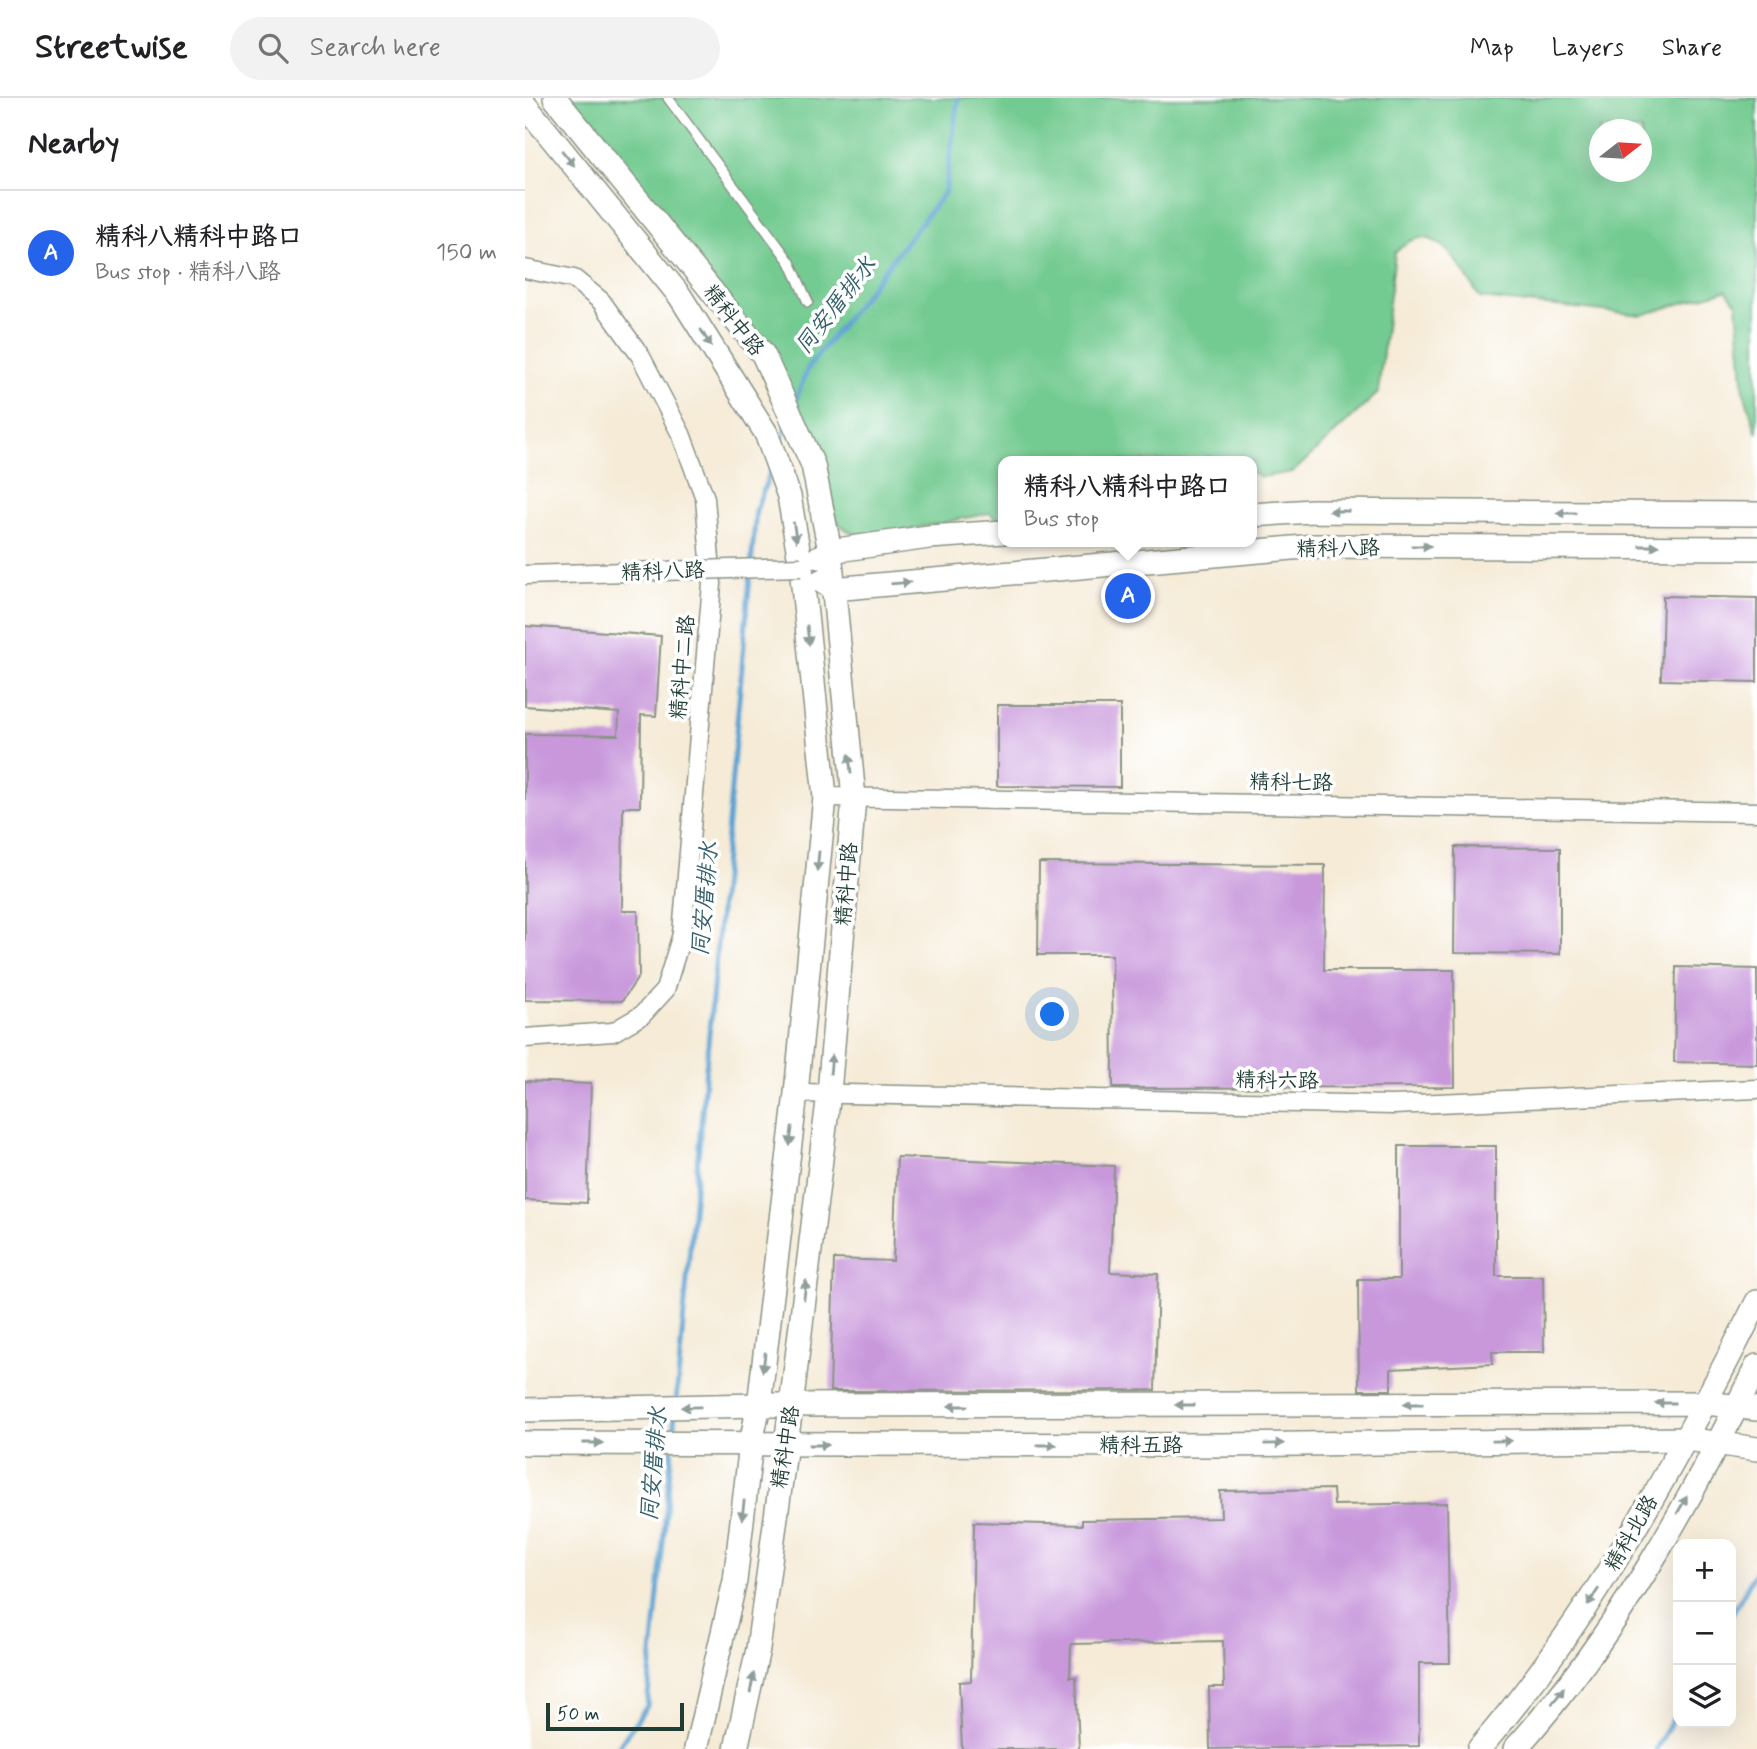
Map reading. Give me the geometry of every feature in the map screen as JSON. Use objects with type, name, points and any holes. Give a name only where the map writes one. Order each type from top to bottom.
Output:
[{"type":"street","name":"精科中路","points":[[555,98],[762,354],[813,465],[830,551],[854,798],[829,1093],[791,1407],[758,1649],[736,1749]]},
{"type":"street","name":"精科中路","points":[[525,105],[680,296],[766,433],[789,496],[801,567],[825,797],[796,1093],[759,1405],[751,1443],[735,1581],[696,1749]]},
{"type":"street","name":"精科中二路","points":[[525,269],[574,279],[601,301],[640,355],[681,434],[705,498],[712,584],[682,934],[665,990],[642,1015],[613,1032],[525,1038]]},
{"type":"street","name":"精科八路","points":[[1257,515],[1312,511],[1757,514]]},
{"type":"street","name":"精科八路","points":[[525,575],[801,567],[830,551],[929,537],[998,532]]},
{"type":"street","name":"精科八路","points":[[833,589],[1315,546],[1757,548]]},
{"type":"street","points":[[801,567],[833,589]]},
{"type":"street","name":"精科七路","points":[[825,797],[1757,812]]},
{"type":"street","name":"精科六路","points":[[796,1093],[1393,1105],[1757,1089]]},
{"type":"street","name":"精科北路","points":[[1479,1749],[1591,1600],[1686,1439],[1757,1302]]},
{"type":"street","name":"精科北路","points":[[1515,1749],[1581,1667],[1640,1577],[1717,1444],[1747,1407],[1757,1366]]},
{"type":"street","name":"精科五路","points":[[525,1410],[759,1405],[1706,1403],[1747,1407]]},
{"type":"street","name":"精科五路","points":[[525,1443],[1223,1445],[1686,1439],[1757,1449]]},
{"type":"lane","points":[[668,98],[790,262],[808,302]]},
{"type":"green space","points":[[568,98],[1757,98],[1757,434],[1744,392],[1737,304],[1726,290],[1642,315],[1480,298],[1465,273],[1445,249],[1434,241],[1422,238],[1409,241],[1395,253],[1378,393],[1293,472],[1261,477],[1257,475],[1257,456],[998,456],[998,521],[990,513],[878,536],[851,533],[838,523],[786,403]]},
{"type":"building","points":[[1663,596],[1757,598],[1757,682],[1661,680]]},
{"type":"building","points":[[525,626],[661,636],[656,716],[641,715],[640,807],[623,807],[622,911],[638,911],[639,976],[622,1001],[525,1000],[525,734],[618,735],[619,713],[525,706]]},
{"type":"building","points":[[997,705],[1120,705],[1120,787],[997,786]]},
{"type":"building","points":[[1455,847],[1560,848],[1560,954],[1454,953]]},
{"type":"building","points":[[1039,863],[1325,865],[1324,970],[1454,970],[1455,1087],[1113,1088],[1112,955],[1038,955]]},
{"type":"building","points":[[1676,967],[1757,969],[1757,1064],[1674,1062]]},
{"type":"building","points":[[525,1081],[591,1084],[587,1203],[525,1200]]},
{"type":"building","points":[[1399,1146],[1496,1146],[1496,1276],[1543,1276],[1544,1352],[1492,1352],[1493,1364],[1391,1369],[1391,1390],[1359,1390],[1358,1279],[1399,1279]]},
{"type":"building","points":[[897,1157],[1114,1166],[1110,1272],[1158,1274],[1155,1390],[830,1391],[834,1259],[893,1261]]},
{"type":"building","points":[[1333,1489],[1334,1505],[1447,1503],[1450,1663],[1419,1663],[1419,1746],[1210,1749],[1209,1687],[1224,1687],[1223,1641],[1071,1644],[1070,1677],[1076,1677],[1079,1749],[962,1749],[959,1682],[971,1681],[974,1522],[1082,1525],[1082,1520],[1221,1518],[1220,1491]]},
{"type":"waterway","name":"同安厝排水","points":[[794,405],[808,368],[945,192],[958,98]]},
{"type":"waterway","name":"同安厝排水","points":[[779,447],[787,424]]},
{"type":"waterway","name":"同安厝排水","points":[[676,1402],[756,510],[771,470]]},
{"type":"waterway","name":"同安厝排水","points":[[673,1437],[675,1412]]},
{"type":"waterway","name":"同安厝排水","points":[[617,1749],[647,1706],[672,1450]]},
{"type":"waterway","points":[[1736,1607],[1757,1569]]},
{"type":"waterway","points":[[1656,1749],[1673,1719]]},
{"type":"place","name":"精科八精科中路口","points":[[1128,596]]}]
